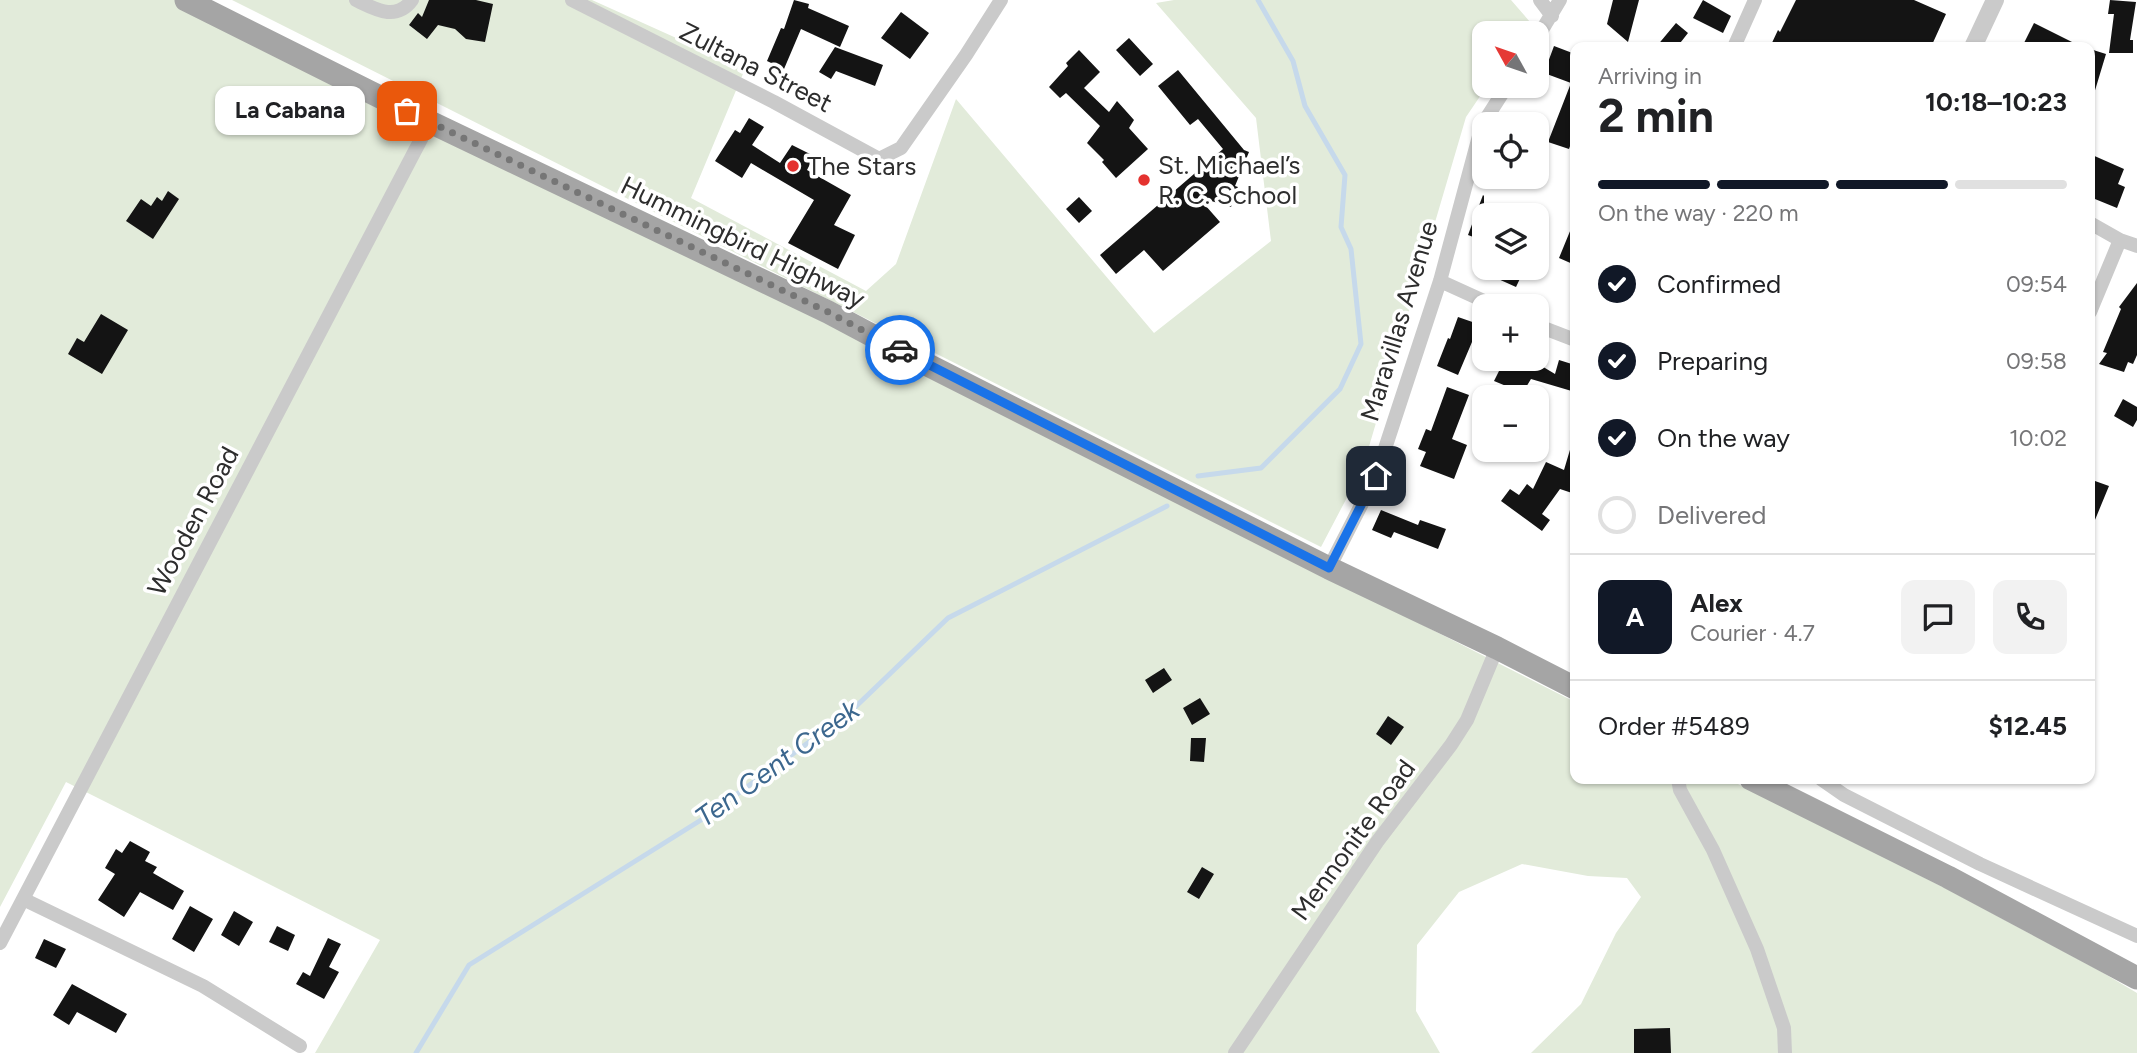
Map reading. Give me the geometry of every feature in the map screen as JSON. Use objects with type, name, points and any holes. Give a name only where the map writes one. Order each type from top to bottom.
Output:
[{"type":"main road","name":"Hummingbird Highway","points":[[186,0],[430,122],[828,312],[1329,568],[1570,685]]},
{"type":"main road","points":[[1761,784],[1948,877],[2137,978]]},
{"type":"street","points":[[356,0],[384,13],[397,12],[412,0]]},
{"type":"street","name":"Zultana Street","points":[[572,0],[762,96],[879,159],[901,148],[1001,0]]},
{"type":"street","points":[[1540,0],[1552,16]]},
{"type":"street","points":[[1549,21],[1560,0]]},
{"type":"street","points":[[1736,42],[1755,0]]},
{"type":"street","points":[[1975,42],[1994,0]]},
{"type":"street","name":"Maravillas Avenue","points":[[1329,568],[1376,476],[1440,281],[1482,125],[1499,98]]},
{"type":"street","name":"Wooden Road","points":[[0,943],[430,122]]},
{"type":"street","points":[[2095,226],[2137,246]]},
{"type":"street","points":[[2095,300],[2120,240]]},
{"type":"street","points":[[1440,281],[1472,296]]},
{"type":"street","points":[[1549,330],[1570,338]]},
{"type":"street","name":"Mennonite Road","points":[[1235,1053],[1377,842],[1451,745],[1466,720],[1497,648]]},
{"type":"street","points":[[1679,784],[1718,860],[1756,949],[1784,1028],[1786,1053]]},
{"type":"street","points":[[1828,784],[1844,795],[1980,864],[2137,936]]},
{"type":"street","points":[[23,899],[203,986],[300,1046]]},
{"type":"green space","points":[[0,0],[183,0],[1570,699],[1570,784],[1738,784],[1945,888],[2100,971],[2137,993],[2137,1053],[1531,1053],[1581,1004],[1616,933],[1641,897],[1627,878],[1588,876],[1522,864],[1459,892],[1417,945],[1416,1011],[1440,1053],[315,1053],[380,940],[66,782],[0,907]]},
{"type":"green space","points":[[232,0],[592,0],[745,69],[691,198],[866,291],[896,264],[956,99],[1154,333],[1271,241],[1256,118],[1156,3],[1174,0],[1511,0],[1529,21],[1472,21],[1472,98],[1479,98],[1466,117],[1363,467],[1321,547]]},
{"type":"building","points":[[429,0],[476,0],[493,4],[485,42],[466,39],[455,29],[438,25],[427,39],[409,25],[418,13],[422,17]]},
{"type":"building","points":[[794,0],[809,4],[808,8],[849,26],[840,47],[801,29],[784,69],[767,61],[781,28],[784,29]]},
{"type":"building","points":[[1613,0],[1639,0],[1628,42],[1607,24]]},
{"type":"building","points":[[1703,0],[1731,16],[1723,33],[1693,18]]},
{"type":"building","points":[[1796,0],[1914,0],[1946,14],[1933,42],[1772,42],[1778,30],[1780,32]]},
{"type":"building","points":[[2110,0],[2136,2],[2130,40],[2133,40],[2133,53],[2109,53],[2114,14],[2108,14]]},
{"type":"building","points":[[901,12],[929,33],[910,59],[881,38]]},
{"type":"building","points":[[1676,23],[1688,33],[1681,42],[1660,42]]},
{"type":"building","points":[[2034,23],[2072,42],[2024,42]]},
{"type":"building","points":[[1129,38],[1153,64],[1140,76],[1116,50]]},
{"type":"building","points":[[1554,46],[1570,52],[1570,83],[1549,75],[1549,60]]},
{"type":"building","points":[[835,47],[883,65],[875,86],[836,71],[831,79],[819,72]]},
{"type":"building","points":[[1079,50],[1100,72],[1084,88],[1109,112],[1117,101],[1134,120],[1129,128],[1148,149],[1116,178],[1102,162],[1104,160],[1087,143],[1100,126],[1066,93],[1060,98],[1049,87]]},
{"type":"building","points":[[2095,51],[2106,54],[2095,90]]},
{"type":"building","points":[[1178,70],[1244,150],[1249,152],[1235,186],[1238,187],[1231,207],[1198,197],[1220,222],[1163,271],[1144,250],[1116,274],[1100,255],[1223,149],[1198,119],[1190,125],[1158,86]]},
{"type":"building","points":[[1570,86],[1570,146],[1569,149],[1549,142],[1549,139]]},
{"type":"building","points":[[749,118],[764,127],[752,145],[780,163],[792,145],[814,156],[807,170],[851,195],[834,225],[855,235],[838,269],[788,243],[814,200],[751,163],[742,178],[715,161],[735,130],[740,133]]},
{"type":"building","points":[[2095,156],[2124,169],[2118,184],[2125,187],[2117,208],[2095,199]]},
{"type":"building","points":[[168,191],[179,199],[153,239],[126,221],[141,199],[151,206],[157,197],[162,201]]},
{"type":"building","points":[[1079,197],[1092,211],[1079,223],[1066,209]]},
{"type":"building","points":[[1570,231],[1570,263],[1559,258]]},
{"type":"building","points":[[1500,280],[1519,280],[1516,287]]},
{"type":"building","points":[[2137,283],[2137,355],[2133,364],[2128,362],[2124,372],[2099,364],[2107,353],[2103,352],[2121,309],[2119,307]]},
{"type":"building","points":[[101,314],[128,330],[102,374],[68,354],[77,338],[84,342]]},
{"type":"building","points":[[1458,317],[1472,322],[1472,342],[1458,375],[1437,366],[1448,338],[1450,339]]},
{"type":"building","points":[[1559,360],[1570,363],[1570,391],[1531,379],[1527,385],[1504,385],[1494,381],[1499,371],[1549,370],[1555,374]]},
{"type":"building","points":[[1447,387],[1469,395],[1452,439],[1467,445],[1454,479],[1420,466],[1426,452],[1418,449],[1426,429],[1431,431]]},
{"type":"building","points":[[2123,399],[2137,407],[2137,420],[2133,427],[2114,416]]},
{"type":"building","points":[[1570,450],[1570,492],[1560,489],[1542,514],[1550,520],[1542,531],[1501,501],[1510,489],[1519,495],[1527,484],[1533,489],[1546,462],[1564,470]]},
{"type":"building","points":[[2095,481],[2109,486],[2095,520]]},
{"type":"building","points":[[1381,510],[1418,525],[1420,520],[1446,529],[1438,549],[1394,532],[1391,538],[1372,530]]},
{"type":"building","points":[[1164,668],[1172,680],[1153,693],[1145,680]]},
{"type":"building","points":[[1200,698],[1210,714],[1192,725],[1183,708]]},
{"type":"building","points":[[1388,716],[1404,727],[1391,745],[1376,734]]},
{"type":"building","points":[[1191,738],[1206,738],[1204,762],[1190,761]]},
{"type":"building","points":[[130,841],[150,852],[145,861],[157,867],[153,873],[184,891],[173,910],[140,892],[124,917],[98,900],[115,874],[105,868],[116,849],[122,853]]},
{"type":"building","points":[[1202,867],[1214,874],[1199,899],[1187,892]]},
{"type":"building","points":[[190,906],[213,919],[194,952],[172,939]]},
{"type":"building","points":[[234,911],[253,922],[239,946],[221,935]]},
{"type":"building","points":[[277,926],[295,935],[288,951],[269,942]]},
{"type":"building","points":[[328,938],[341,944],[329,967],[339,972],[324,999],[296,984],[303,972],[310,976]]},
{"type":"building","points":[[44,939],[66,949],[56,968],[35,958]]},
{"type":"building","points":[[72,984],[127,1014],[116,1033],[77,1012],[69,1025],[53,1015]]},
{"type":"building","points":[[1670,1028],[1671,1053],[1634,1053],[1634,1029]]},
{"type":"waterway","name":"Ten Cent Creek","points":[[1198,476],[1261,468],[1340,389],[1361,344],[1351,249],[1341,227],[1345,175],[1305,106],[1293,61],[1258,0]]},
{"type":"waterway","name":"Ten Cent Creek","points":[[416,1053],[469,965],[701,820],[848,714],[948,618],[1167,506]]},
{"type":"way so far","points":[[407,111],[828,312],[900,350]]},
{"type":"place","name":"La Cabana","points":[[407,111]]},
{"type":"place","name":"The Stars","points":[[793,166]]},
{"type":"place","name":"St. Michael’s R. C. School","points":[[1144,180]]},
{"type":"route","points":[[900,350],[1329,568],[1376,476]]}]
